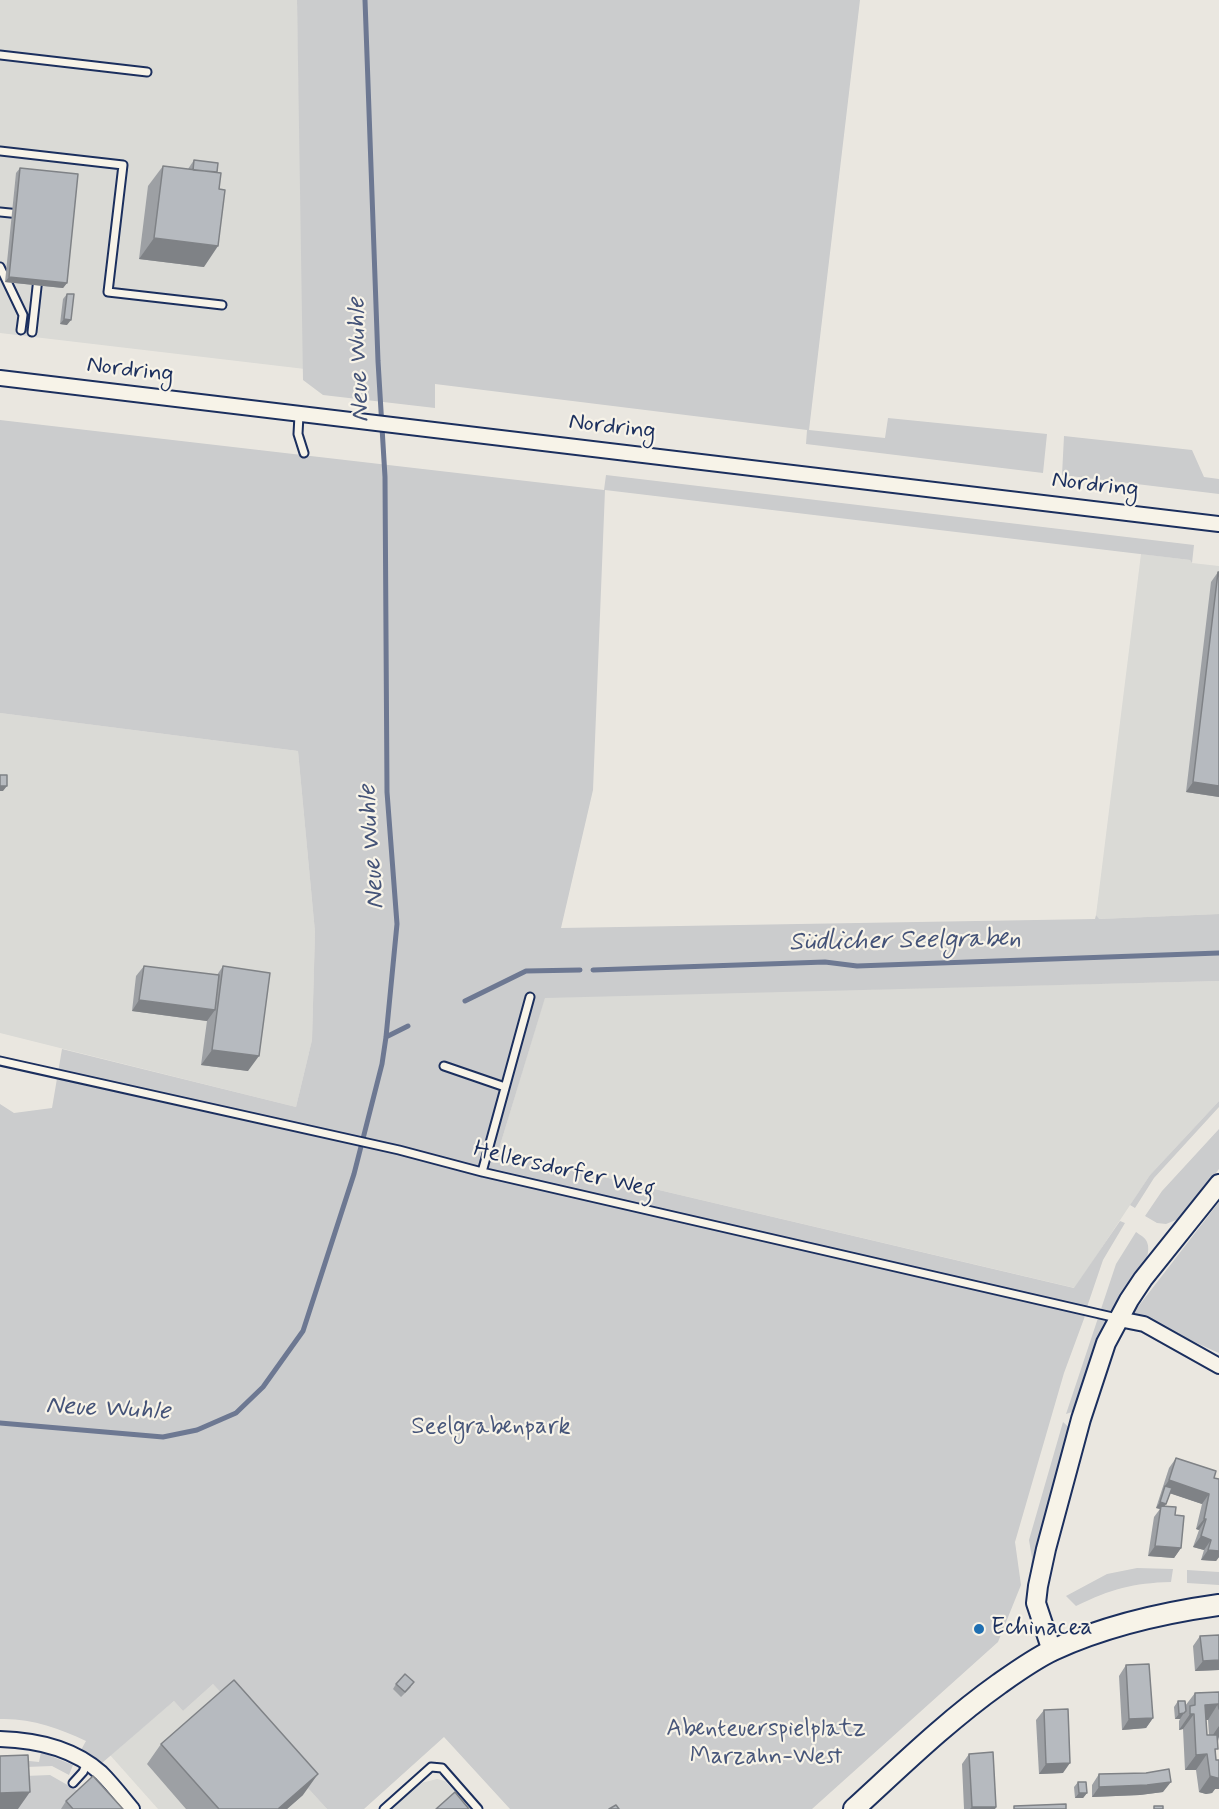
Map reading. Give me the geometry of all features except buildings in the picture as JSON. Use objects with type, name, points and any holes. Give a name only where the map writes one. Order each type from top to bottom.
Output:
[{"type":"main road","points":[[854,1809],[981,1697],[1052,1650],[1156,1615],[1219,1605]]},
{"type":"street","name":"Nordring","points":[[0,378],[1219,524]]},
{"type":"street","points":[[1052,1650],[1036,1603],[1040,1577],[1082,1419],[1106,1343],[1143,1279],[1219,1184]]},
{"type":"street","points":[[1119,1319],[1144,1324],[1219,1366]]},
{"type":"street","points":[[0,1739],[45,1743],[65,1751],[100,1773],[132,1809]]},
{"type":"lane","points":[[0,55],[147,72]]},
{"type":"lane","points":[[0,151],[123,165],[108,292],[222,305]]},
{"type":"lane","points":[[0,212],[33,215]]},
{"type":"lane","points":[[0,267],[23,315],[21,330]]},
{"type":"lane","points":[[32,332],[38,274]]},
{"type":"lane","points":[[299,415],[298,434],[304,453]]},
{"type":"lane","points":[[482,1172],[530,997]]},
{"type":"lane","name":"Hellersdorfer Weg","points":[[0,1061],[379,1146],[482,1172],[1119,1319]]},
{"type":"lane","points":[[444,1066],[505,1087]]},
{"type":"lane","points":[[73,1783],[83,1772],[87,1763]]},
{"type":"lane","points":[[384,1809],[431,1767],[442,1768],[478,1809]]},
{"type":"shaded area","points":[[0,0],[297,0],[305,369],[0,333]]},
{"type":"shaded area","points":[[1141,554],[1219,566],[1219,914],[1098,919],[1096,915]]},
{"type":"shaded area","points":[[0,713],[298,751],[315,932],[312,1040],[296,1107],[0,1033]]},
{"type":"shaded area","points":[[1219,981],[1219,1101],[1150,1175],[1075,1288],[498,1152],[545,997]]},
{"type":"shaded area","points":[[213,1684],[327,1809],[158,1809],[110,1755],[174,1701],[183,1711]]},
{"type":"shaded area","points":[[437,1779],[445,1781],[472,1809],[392,1809],[421,1783]]},
{"type":"green space","points":[[297,0],[860,0],[809,430],[885,438],[888,418],[1047,434],[1043,473],[806,444],[807,430],[435,384],[435,408],[323,395],[303,380]]},
{"type":"green space","points":[[0,420],[604,490],[606,475],[1194,545],[1192,563],[1190,560],[605,490],[593,790],[561,928],[1095,919],[1096,915],[1099,919],[1219,914],[1219,981],[545,998],[498,1152],[1074,1288],[1120,1221],[1125,1223],[1103,1260],[1087,1307],[1081,1306],[1085,1316],[1064,1373],[1015,1542],[1021,1585],[998,1642],[812,1809],[510,1809],[444,1737],[364,1809],[327,1809],[213,1684],[183,1711],[174,1701],[102,1763],[81,1750],[86,1741],[76,1736],[34,1722],[0,1719],[0,1104],[14,1113],[52,1108],[62,1049],[296,1107],[312,1040],[315,932],[298,751],[0,713]]},
{"type":"green space","points":[[1064,436],[1192,450],[1204,477],[1219,479],[1219,494],[1062,475]]},
{"type":"green space","points":[[1219,1101],[1219,1107],[1154,1178],[1135,1208],[1130,1205],[1150,1175]]},
{"type":"green space","points":[[1219,1129],[1219,1169],[1181,1218],[1166,1224],[1157,1223],[1145,1216],[1162,1191]]},
{"type":"green space","points":[[1219,1202],[1219,1353],[1145,1320],[1134,1312]]},
{"type":"green space","points":[[1136,1232],[1147,1242],[1147,1258],[1143,1268],[1114,1311],[1100,1312],[1116,1264]]},
{"type":"green space","points":[[1098,1318],[1110,1321],[1075,1411],[1066,1414]]},
{"type":"green space","points":[[1063,1422],[1072,1430],[1033,1574],[1030,1574],[1032,1558],[1029,1540]]},
{"type":"green space","points":[[1137,1568],[1173,1569],[1171,1582],[1122,1588],[1076,1606],[1066,1596],[1107,1574]]},
{"type":"green space","points":[[1187,1570],[1219,1572],[1219,1585],[1187,1583]]},
{"type":"green space","points":[[41,1752],[73,1765],[69,1775],[52,1766],[0,1768],[0,1758],[39,1762]]},
{"type":"green space","points":[[50,1775],[78,1791],[69,1809],[9,1809],[0,1777]]},
{"type":"waterway","name":"Neue Wuhle","points":[[0,1423],[163,1437],[197,1430],[236,1413],[263,1387],[303,1331],[354,1174],[382,1064],[397,924],[387,792],[385,477],[378,361],[365,0]]},
{"type":"waterway","name":"Südlicher Seelgraben","points":[[593,970],[825,962],[857,966],[1219,953]]},
{"type":"waterway","name":"Südlicher Seelgraben","points":[[465,1001],[526,971],[580,970]]},
{"type":"waterway","points":[[386,1037],[408,1026]]},
{"type":"place","name":"Echinacea","points":[[979,1629]]},
{"type":"park label","name":"Seelgrabenpark","points":[[491,1428]]},
{"type":"park label","name":"Abenteuerspielplatz Marzahn-West","points":[[766,1744]]}]
